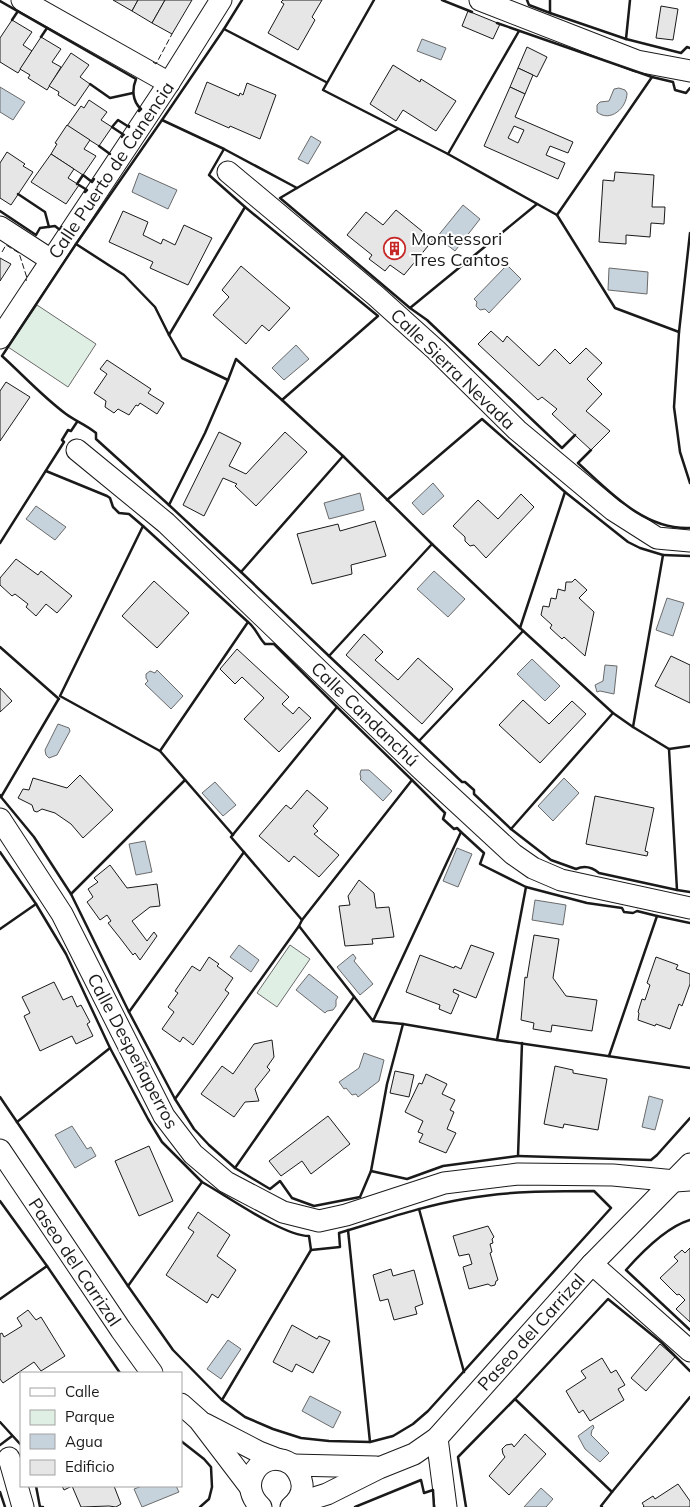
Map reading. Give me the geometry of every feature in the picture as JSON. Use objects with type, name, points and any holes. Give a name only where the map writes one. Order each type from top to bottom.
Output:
[{"type":"street","points":[[22,0],[169,83]]},
{"type":"street","name":"Calle Puerto de Canencia","points":[[0,338],[169,83],[221,0]]},
{"type":"street","points":[[480,0],[637,61],[690,71]]},
{"type":"street","name":"Calle Sierra Nevada","points":[[228,172],[376,296],[436,350],[517,430],[613,510],[657,538],[690,541]]},
{"type":"street","points":[[0,227],[51,260]]},
{"type":"street","name":"Calle Candanchú","points":[[77,450],[166,524],[414,762],[513,854],[533,868],[561,880],[690,908]]},
{"type":"street","name":"Calle Despeñaperros","points":[[0,819],[62,914],[164,1116],[193,1154],[226,1182],[283,1212],[320,1222],[444,1183],[518,1174],[613,1175],[682,1181]]},
{"type":"street","name":"Paseo del Carrizal","points":[[0,1150],[151,1372]]},
{"type":"street","name":"Paseo del Carrizal","points":[[293,1505],[327,1494],[379,1468],[414,1454],[437,1438],[592,1264],[682,1181],[690,1164]]},
{"type":"street","points":[[592,1264],[690,1351]]},
{"type":"street","name":"Paseo del Carrizal","points":[[182,1405],[199,1420],[254,1495]]},
{"type":"street","name":"Paseo del Carrizal","points":[[199,1420],[259,1452],[285,1462],[379,1468]]},
{"type":"street","points":[[437,1438],[446,1507]]},
{"type":"street","points":[[8,1458],[23,1507]]},
{"type":"street","points":[[238,1507],[254,1495],[251,1478],[254,1471],[268,1461],[285,1462],[298,1472],[302,1480],[302,1488],[300,1497],[293,1505]]},
{"type":"green space","points":[[37,305],[96,344],[68,387],[8,347]]},
{"type":"green space","points":[[290,945],[310,959],[277,1007],[257,993]]},
{"type":"water","points":[[422,39],[446,48],[441,60],[417,51]]},
{"type":"water","points":[[0,87],[25,102],[13,120],[0,112]]},
{"type":"water","points":[[619,88],[627,93],[621,109],[607,116],[597,112],[597,105],[600,102],[609,101],[614,89]]},
{"type":"water","points":[[311,136],[321,142],[308,164],[298,159]]},
{"type":"water","points":[[139,173],[177,190],[168,209],[132,192]]},
{"type":"water","points":[[463,205],[480,219],[455,251],[437,237]]},
{"type":"water","points":[[507,265],[521,279],[489,313],[485,309],[480,310],[476,306],[477,302],[474,299]]},
{"type":"water","points":[[609,268],[648,272],[647,294],[608,290]]},
{"type":"water","points":[[296,345],[309,359],[284,380],[272,368]]},
{"type":"water","points":[[433,483],[444,496],[423,515],[412,503]]},
{"type":"water","points":[[360,493],[364,510],[329,519],[324,503]]},
{"type":"water","points":[[36,506],[66,527],[55,540],[26,519]]},
{"type":"water","points":[[434,571],[465,599],[448,617],[417,589]]},
{"type":"water","points":[[667,598],[684,603],[673,636],[656,630]]},
{"type":"water","points":[[532,659],[560,686],[545,701],[517,674]]},
{"type":"water","points":[[605,665],[617,666],[614,694],[597,692],[595,685],[603,681]]},
{"type":"water","points":[[157,670],[183,696],[171,709],[145,684],[148,681],[146,674],[150,671],[155,673]]},
{"type":"water","points":[[58,724],[69,728],[70,731],[57,755],[49,758],[45,750]]},
{"type":"water","points":[[361,770],[369,770],[392,791],[383,801],[360,779]]},
{"type":"water","points":[[564,778],[579,793],[553,821],[538,806]]},
{"type":"water","points":[[215,782],[236,805],[223,816],[202,793]]},
{"type":"water","points":[[145,841],[152,872],[136,875],[129,844]]},
{"type":"water","points":[[457,848],[472,854],[458,887],[443,881]]},
{"type":"water","points":[[535,900],[566,905],[563,925],[532,920]]},
{"type":"water","points":[[239,945],[259,960],[251,972],[230,957]]},
{"type":"water","points":[[353,954],[356,958],[354,961],[373,984],[360,995],[337,967]]},
{"type":"water","points":[[309,974],[338,997],[333,1010],[325,1013],[296,990]]},
{"type":"water","points":[[364,1053],[384,1060],[379,1081],[358,1097],[356,1094],[352,1095],[346,1088],[344,1089],[339,1082],[359,1068]]},
{"type":"water","points":[[649,1096],[663,1100],[655,1130],[642,1127]]},
{"type":"water","points":[[72,1126],[87,1149],[91,1147],[96,1156],[75,1168],[55,1135]]},
{"type":"water","points":[[228,1340],[241,1349],[221,1379],[207,1369]]},
{"type":"water","points":[[310,1396],[341,1412],[333,1428],[302,1411]]},
{"type":"water","points":[[593,1425],[594,1428],[591,1435],[609,1453],[600,1462],[585,1449],[578,1436]]},
{"type":"water","points":[[139,1487],[176,1487],[179,1492],[142,1507],[134,1489]]},
{"type":"water","points":[[541,1488],[553,1499],[546,1507],[524,1507]]},
{"type":"building","points":[[113,0],[138,0],[132,11]]},
{"type":"building","points":[[138,0],[165,0],[152,23],[132,11]]},
{"type":"building","points":[[165,0],[192,0],[172,34],[152,23]]},
{"type":"building","points":[[283,0],[322,0],[312,17],[315,20],[298,50],[268,33],[284,4],[281,2]]},
{"type":"building","points":[[661,6],[678,9],[673,40],[656,38]]},
{"type":"building","points":[[468,11],[500,24],[493,39],[462,26]]},
{"type":"building","points":[[12,20],[32,32],[23,45],[32,51],[18,73],[0,62],[0,38]]},
{"type":"building","points":[[41,37],[61,49],[52,62],[61,67],[47,90],[28,78],[30,75],[20,69]]},
{"type":"building","points":[[527,47],[547,57],[537,77],[518,68]]},
{"type":"building","points":[[71,53],[89,65],[80,77],[90,84],[75,106],[58,95],[59,92],[49,86]]},
{"type":"building","points":[[393,65],[420,82],[421,79],[456,101],[436,131],[403,110],[396,121],[370,104]]},
{"type":"building","points":[[518,68],[533,75],[525,94],[510,87]]},
{"type":"building","points":[[207,82],[239,96],[240,93],[243,95],[247,83],[276,95],[260,139],[195,113]]},
{"type":"building","points":[[510,87],[525,94],[515,117],[573,142],[568,153],[550,146],[546,155],[565,163],[558,179],[484,146]],"holes":[[[514,126],[524,130],[518,143],[508,138]]]},
{"type":"building","points":[[89,100],[107,112],[101,120],[112,127],[99,146],[67,126],[81,106],[84,108]]},
{"type":"building","points":[[67,125],[90,140],[84,149],[96,156],[83,175],[51,154],[57,144],[55,143]]},
{"type":"building","points":[[7,152],[33,172],[11,205],[0,198],[0,163]]},
{"type":"building","points":[[51,154],[74,169],[68,178],[79,185],[66,204],[31,182]]},
{"type":"building","points":[[615,172],[654,175],[652,207],[665,207],[664,224],[651,223],[650,237],[626,235],[626,244],[599,242],[603,180],[614,181]]},
{"type":"building","name":"Montessori Tres Cantos","points":[[396,210],[433,240],[404,275],[390,265],[385,271],[369,259],[372,255],[347,235],[366,212],[383,225]]},
{"type":"building","points":[[123,211],[148,222],[143,235],[161,244],[163,239],[175,245],[184,225],[212,238],[188,285],[150,268],[153,262],[109,242]]},
{"type":"building","points":[[0,258],[11,264],[0,281]]},
{"type":"building","points":[[241,266],[290,308],[269,331],[262,325],[246,344],[213,315],[229,297],[222,290]]},
{"type":"building","points":[[491,331],[503,342],[507,336],[539,366],[555,349],[570,364],[586,348],[602,363],[587,379],[602,394],[586,411],[610,431],[591,450],[552,414],[557,409],[542,397],[538,400],[478,344]]},
{"type":"building","points":[[107,360],[151,389],[148,393],[164,403],[157,414],[140,403],[138,406],[136,405],[129,415],[118,409],[114,413],[105,407],[106,401],[94,393],[107,374],[100,369]]},
{"type":"building","points":[[6,382],[30,397],[0,441],[0,391]]},
{"type":"building","points":[[219,432],[241,443],[229,466],[246,474],[285,432],[307,452],[256,506],[235,486],[237,484],[223,478],[204,516],[183,505]]},
{"type":"building","points":[[521,494],[534,507],[486,558],[474,545],[470,546],[465,541],[465,537],[453,526],[478,500],[498,519]]},
{"type":"building","points":[[375,521],[386,556],[351,565],[352,574],[312,584],[297,534],[338,524],[340,531]]},
{"type":"building","points":[[16,559],[38,575],[41,571],[72,596],[57,613],[46,604],[36,616],[26,607],[28,604],[15,594],[12,596],[0,585],[0,578]]},
{"type":"building","points":[[575,579],[587,590],[579,598],[594,612],[585,656],[564,637],[562,639],[550,628],[552,625],[541,615],[543,606],[549,607],[551,598],[556,599],[558,589],[565,591],[566,582],[572,582]]},
{"type":"building","points":[[154,581],[189,613],[157,648],[122,616]]},
{"type":"building","points":[[364,634],[383,652],[375,660],[398,680],[418,658],[453,689],[422,724],[346,655]]},
{"type":"building","points":[[237,649],[289,697],[282,704],[293,714],[299,707],[311,718],[279,752],[244,719],[264,698],[242,677],[235,684],[220,669]]},
{"type":"building","points":[[671,656],[690,665],[690,703],[655,686]]},
{"type":"building","points":[[0,688],[12,701],[0,712]]},
{"type":"building","points":[[523,700],[549,724],[572,701],[586,714],[540,763],[499,725]]},
{"type":"building","points":[[80,775],[113,810],[83,838],[71,824],[55,813],[42,809],[37,812],[34,811],[32,805],[18,798],[23,789],[29,790],[33,778],[67,788]]},
{"type":"building","points":[[307,790],[328,808],[313,826],[318,831],[314,834],[339,855],[319,877],[294,856],[289,862],[259,836],[286,805],[291,809]]},
{"type":"building","points":[[595,796],[654,808],[645,851],[648,852],[647,856],[586,844]]},
{"type":"building","points":[[110,865],[127,888],[157,884],[160,906],[150,907],[132,921],[147,941],[154,932],[157,936],[140,960],[135,953],[133,955],[108,923],[111,921],[107,915],[100,920],[87,902],[93,897],[88,889],[98,882],[94,878]]},
{"type":"building","points":[[359,880],[374,893],[376,908],[389,907],[394,937],[372,939],[373,944],[345,946],[339,906],[350,905],[348,896]]},
{"type":"building","points":[[534,935],[559,939],[553,978],[566,996],[597,1000],[592,1031],[552,1025],[551,1032],[533,1029],[534,1023],[521,1020],[525,977],[527,978]]},
{"type":"building","points":[[471,945],[494,953],[476,998],[454,989],[453,992],[459,995],[451,1014],[439,1009],[440,1005],[406,992],[420,955],[461,969]]},
{"type":"building","points":[[209,957],[219,964],[217,966],[233,978],[225,990],[229,993],[193,1045],[183,1037],[180,1042],[162,1029],[174,1012],[168,1007],[178,993],[175,991],[192,966],[200,971]]},
{"type":"building","points":[[656,957],[678,965],[676,969],[690,974],[690,984],[682,1006],[679,1004],[670,1029],[638,1020],[638,1012],[642,999],[645,1000],[650,985],[647,983]]},
{"type":"building","points":[[54,982],[63,1000],[72,996],[77,1007],[81,1005],[90,1022],[87,1024],[93,1036],[76,1044],[72,1036],[40,1051],[24,1016],[30,1013],[22,997]]},
{"type":"building","points":[[272,1040],[274,1057],[267,1067],[270,1070],[255,1089],[259,1101],[245,1102],[234,1117],[201,1094],[222,1066],[233,1074],[254,1044]]},
{"type":"building","points":[[555,1066],[573,1070],[573,1073],[607,1079],[598,1130],[564,1124],[563,1128],[544,1124]]},
{"type":"building","points":[[395,1071],[414,1075],[409,1097],[390,1093]]},
{"type":"building","points":[[426,1074],[447,1084],[442,1094],[455,1100],[450,1110],[454,1112],[447,1129],[456,1133],[446,1153],[419,1142],[423,1134],[418,1132],[423,1121],[405,1112],[419,1083],[422,1084]]},
{"type":"building","points":[[328,1116],[350,1144],[311,1174],[302,1161],[281,1176],[269,1161]]},
{"type":"building","points":[[149,1146],[173,1201],[139,1216],[115,1161]]},
{"type":"building","points":[[198,1212],[230,1235],[217,1256],[236,1270],[218,1298],[212,1294],[207,1303],[166,1275],[194,1232],[188,1228]]},
{"type":"building","points":[[488,1226],[494,1237],[492,1239],[493,1243],[490,1244],[492,1252],[490,1253],[498,1280],[495,1285],[491,1286],[488,1284],[469,1289],[463,1267],[472,1264],[469,1254],[459,1256],[453,1236]]},
{"type":"building","points":[[690,1248],[690,1322],[676,1309],[685,1300],[679,1294],[677,1295],[660,1278],[678,1261],[674,1257],[682,1250],[685,1253]]},
{"type":"building","points":[[391,1269],[393,1276],[414,1270],[423,1304],[415,1307],[417,1314],[394,1320],[388,1299],[380,1301],[373,1275]]},
{"type":"building","points":[[28,1310],[36,1320],[41,1317],[65,1356],[41,1371],[34,1362],[3,1383],[0,1379],[0,1334],[2,1333],[4,1337],[22,1326],[17,1318]]},
{"type":"building","points":[[292,1325],[317,1339],[319,1336],[330,1341],[313,1373],[296,1364],[292,1372],[273,1362]]},
{"type":"building","points":[[660,1344],[675,1357],[646,1391],[631,1378]]},
{"type":"building","points":[[602,1358],[611,1373],[616,1370],[625,1385],[618,1389],[624,1400],[590,1421],[583,1410],[579,1413],[566,1391],[586,1378],[581,1371]]},
{"type":"building","points":[[525,1434],[546,1454],[509,1495],[489,1476],[505,1457],[502,1449],[506,1445],[512,1444],[514,1447]]},
{"type":"building","points":[[678,1484],[690,1501],[690,1507],[643,1507],[642,1503],[653,1496],[655,1499]]},
{"type":"building","points":[[72,1487],[114,1487],[121,1504],[116,1507],[81,1507]]},
{"type":"fence","points":[[153,62],[156,64],[172,34]]},
{"type":"fence","points":[[2,252],[6,245],[19,253],[27,278],[26,281]]},
{"type":"wall","points":[[242,0],[224,29],[326,82]]},
{"type":"wall","points":[[374,0],[323,90],[448,154]]},
{"type":"wall","points":[[442,0],[472,12]]},
{"type":"wall","points":[[527,0],[529,5],[550,13],[550,0]]},
{"type":"wall","points":[[550,13],[626,39],[630,0]]},
{"type":"wall","points":[[0,1],[136,79],[134,95],[141,109],[139,111]]},
{"type":"wall","points":[[12,20],[18,11]]},
{"type":"wall","points":[[497,23],[652,77],[557,215],[448,154],[519,31]]},
{"type":"wall","points":[[41,37],[47,28]]},
{"type":"wall","points":[[224,29],[162,120],[224,149],[297,188],[398,129]]},
{"type":"wall","points":[[626,39],[681,53],[687,47],[690,48]]},
{"type":"wall","points":[[652,77],[673,82],[675,90],[686,93],[690,88]]},
{"type":"wall","points":[[90,84],[110,98],[133,93]]},
{"type":"wall","points":[[122,137],[124,135],[112,127],[118,120],[129,126]]},
{"type":"wall","points":[[162,120],[76,244],[124,275],[155,307],[169,335],[245,207],[209,175],[224,149]]},
{"type":"wall","points":[[99,146],[110,154]]},
{"type":"wall","points":[[77,184],[83,175],[92,182],[94,179]]},
{"type":"wall","points":[[79,185],[87,190],[85,192]]},
{"type":"wall","points":[[297,188],[280,198],[410,308],[537,204]]},
{"type":"wall","points":[[18,194],[45,212],[49,227]]},
{"type":"wall","points":[[169,335],[182,358],[228,380],[236,359],[282,400],[378,316],[245,207]]},
{"type":"wall","points":[[0,211],[36,235],[40,228],[55,226],[60,230],[62,227]]},
{"type":"wall","points":[[557,215],[615,308],[679,332],[674,407],[680,452],[690,483]]},
{"type":"wall","points":[[679,332],[690,233]]},
{"type":"wall","points":[[76,244],[2,356],[70,417],[96,433],[96,439],[169,505],[205,433],[228,380]]},
{"type":"wall","points":[[410,308],[427,320],[562,448],[575,435]]},
{"type":"wall","points":[[169,505],[241,572],[343,456],[282,400]]},
{"type":"wall","points":[[387,500],[482,419],[565,492],[520,628],[432,544]]},
{"type":"wall","points":[[0,543],[64,442],[62,440],[68,430],[71,431],[77,422]]},
{"type":"wall","points":[[591,450],[578,463],[615,497],[643,516],[658,523],[673,527],[690,528]]},
{"type":"wall","points":[[241,572],[329,656],[432,544],[343,456]]},
{"type":"wall","points":[[46,471],[107,496],[119,513],[129,514],[143,526]]},
{"type":"wall","points":[[520,628],[613,713],[633,727],[663,555],[628,542],[565,492]]},
{"type":"wall","points":[[160,751],[60,696],[143,526],[248,622]]},
{"type":"wall","points":[[663,555],[690,556]]},
{"type":"wall","points":[[233,835],[160,751],[248,622],[265,644],[274,644],[337,707]]},
{"type":"wall","points":[[329,656],[419,741],[523,631]]},
{"type":"wall","points":[[0,647],[59,699]]},
{"type":"wall","points":[[0,795],[1,797],[58,700]]},
{"type":"wall","points":[[337,707],[412,780],[302,920],[231,837],[337,707]]},
{"type":"wall","points":[[419,741],[462,782],[465,782],[474,790],[474,794],[511,829],[613,713]]},
{"type":"wall","points":[[633,727],[669,749],[690,746]]},
{"type":"wall","points":[[511,829],[551,860],[576,869],[588,867],[599,873],[677,890],[669,749]]},
{"type":"wall","points":[[1,797],[34,837],[71,894],[185,780]]},
{"type":"wall","points":[[302,920],[299,926],[373,1021],[461,832],[457,828],[454,829],[443,819],[445,813],[412,780]]},
{"type":"wall","points":[[373,1021],[403,1024],[497,1040],[526,887],[480,864],[484,853],[461,832]]},
{"type":"wall","points":[[0,852],[36,904],[0,929]]},
{"type":"wall","points":[[71,894],[129,1012],[244,852]]},
{"type":"wall","points":[[526,887],[587,903],[622,908],[624,912],[633,913],[637,911],[657,916]]},
{"type":"wall","points":[[677,890],[690,892]]},
{"type":"wall","points":[[0,1097],[17,1122],[110,1048],[66,954],[36,904]]},
{"type":"wall","points":[[609,1056],[657,916],[690,923]]},
{"type":"wall","points":[[129,1012],[175,1099],[299,926]]},
{"type":"wall","points":[[175,1099],[194,1129],[235,1168],[354,997]]},
{"type":"wall","points":[[235,1168],[270,1189],[280,1181],[292,1198],[314,1206],[360,1197],[371,1171],[387,1084],[403,1024]]},
{"type":"wall","points":[[497,1040],[690,1068]]},
{"type":"wall","points":[[371,1171],[407,1179],[443,1166],[518,1156],[522,1043]]},
{"type":"wall","points":[[17,1122],[128,1286],[202,1182],[162,1142],[110,1048]]},
{"type":"wall","points":[[518,1156],[651,1160],[690,1118]]},
{"type":"wall","points":[[128,1286],[173,1350],[222,1400],[311,1250],[309,1236],[285,1230],[270,1223],[202,1182]]},
{"type":"wall","points":[[222,1400],[245,1417],[301,1438],[370,1442],[393,1436],[413,1424],[428,1411],[611,1208],[594,1191],[529,1192],[480,1196],[401,1214],[339,1233],[340,1247],[311,1250]]},
{"type":"wall","points":[[0,1201],[47,1266]]},
{"type":"wall","points":[[419,1209],[464,1372]]},
{"type":"wall","points":[[690,1220],[663,1234],[626,1270],[690,1330]]},
{"type":"wall","points":[[348,1230],[370,1442]]},
{"type":"wall","points":[[0,1299],[47,1266],[119,1372]]},
{"type":"wall","points":[[690,1371],[662,1343],[608,1299],[515,1399],[612,1492],[690,1397]]},
{"type":"wall","points":[[466,1507],[458,1457],[515,1399]]},
{"type":"wall","points":[[0,1422],[20,1444]]},
{"type":"wall","points":[[0,1445],[12,1436]]},
{"type":"wall","points":[[182,1442],[211,1467],[212,1487],[209,1499],[200,1507]]},
{"type":"wall","points":[[355,1507],[421,1480],[424,1493],[433,1490],[434,1507]]},
{"type":"wall","points":[[36,1487],[40,1507],[43,1507]]},
{"type":"wall","points":[[0,1492],[5,1507]]},
{"type":"wall","points":[[602,1507],[612,1492]]},
{"type":"place","name":"Montessori Tres Cantos","points":[[395,248]]}]
